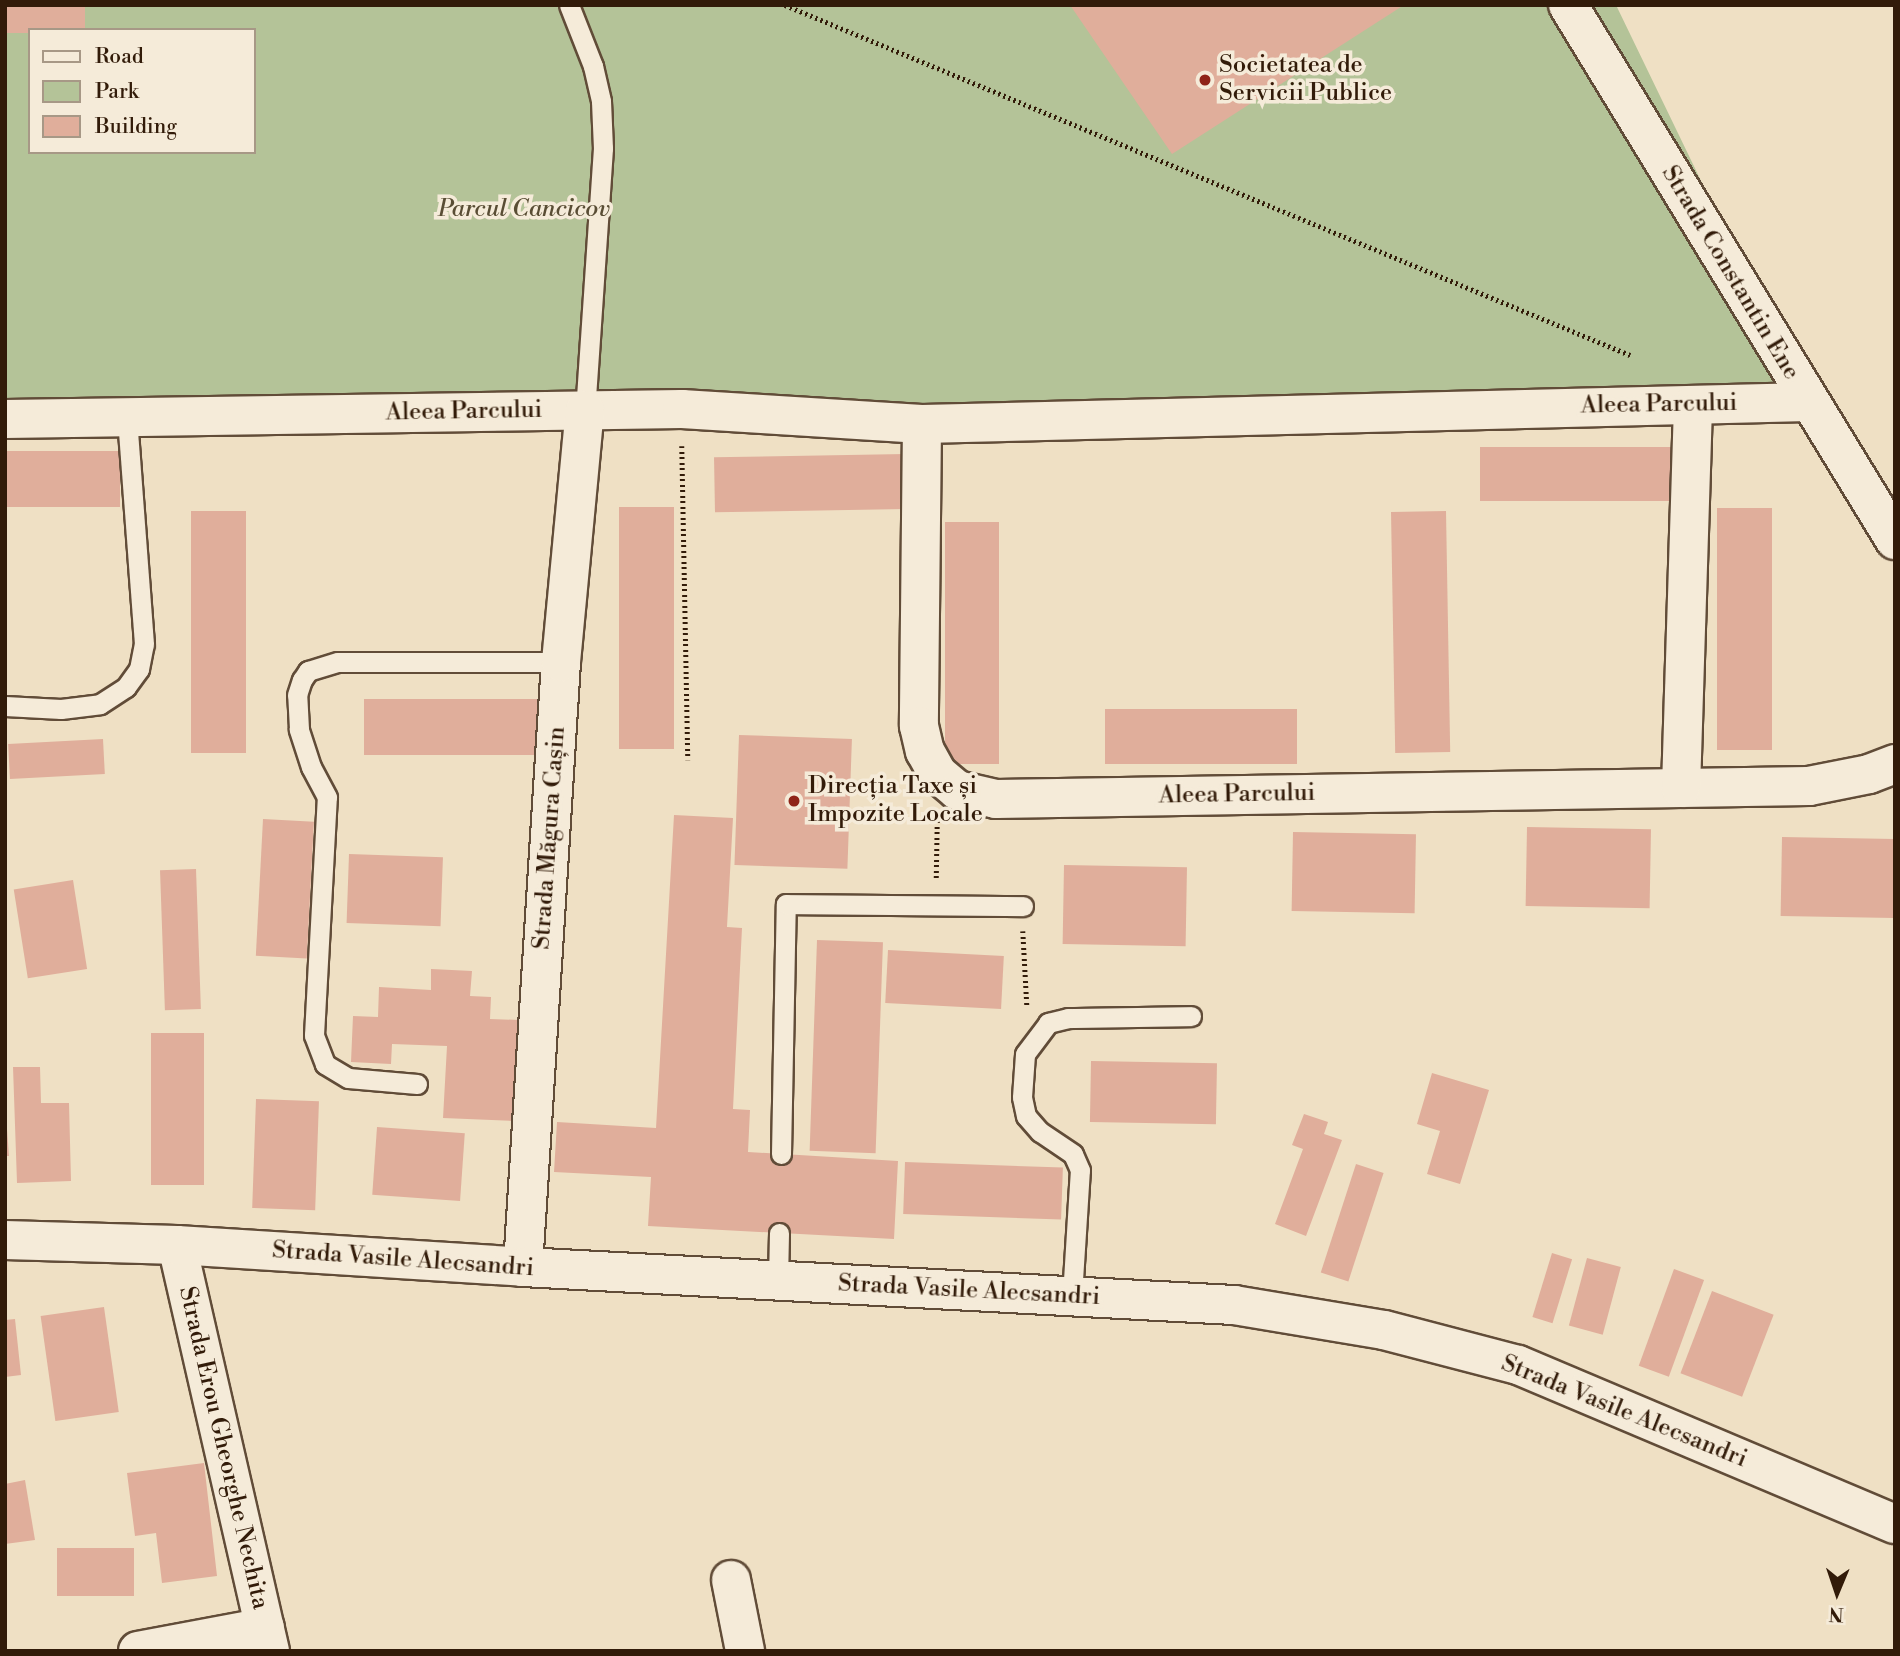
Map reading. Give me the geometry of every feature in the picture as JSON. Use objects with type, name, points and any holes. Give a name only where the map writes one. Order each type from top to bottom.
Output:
[{"type":"street","name":"Strada Constantin Ene","points":[[1568,5],[1808,402],[1895,540]]},
{"type":"street","name":"Aleea Parcului","points":[[5,419],[682,409],[922,424],[1808,402]]},
{"type":"street","points":[[1681,788],[1693,405]]},
{"type":"street","name":"Strada Măgura Cașin","points":[[523,1268],[561,662],[585,410]]},
{"type":"street","points":[[922,424],[919,726],[925,751],[938,774]]},
{"type":"street","name":"Aleea Parcului","points":[[938,774],[957,790],[996,799],[1809,786],[1869,774],[1895,764]]},
{"type":"street","name":"Strada Vasile Alecsandri","points":[[5,1240],[177,1245],[523,1268],[1234,1305],[1384,1330],[1518,1365],[1895,1524]]},
{"type":"street","name":"Strada Erou Gheorghe Nechita","points":[[177,1245],[267,1639]]},
{"type":"street","points":[[731,1580],[745,1651]]},
{"type":"street","points":[[138,1651],[267,1639]]},
{"type":"lane","points":[[569,5],[593,66],[601,101],[603,148],[585,410]]},
{"type":"lane","points":[[5,706],[61,709],[100,705],[126,688],[139,669],[144,644],[127,417]]},
{"type":"lane","points":[[417,1084],[348,1078],[325,1064],[314,1035],[327,797],[311,767],[299,729],[297,695],[302,680],[308,671],[338,662],[561,662]]},
{"type":"lane","points":[[781,1154],[786,904],[1023,906]]},
{"type":"lane","points":[[1072,1296],[1080,1170],[1073,1154],[1040,1132],[1026,1116],[1022,1097],[1026,1054],[1048,1023],[1068,1018],[1191,1016]]},
{"type":"lane","points":[[778,1281],[779,1233]]},
{"type":"path","points":[[785,5],[1630,355]]},
{"type":"path","points":[[682,409],[688,760]]},
{"type":"path","points":[[935,906],[938,774]]},
{"type":"path","points":[[1023,906],[1026,1000],[1036,1037]]},
{"type":"green space","name":"Parcul Cancicov","points":[[5,5],[1616,5],[1808,402],[5,420]]},
{"type":"building","points":[[5,5],[85,5],[85,28],[28,28],[28,33],[5,33]]},
{"type":"building","name":"Societatea de Servicii Publice","points":[[1070,5],[1404,5],[1172,154]]},
{"type":"building","points":[[1480,447],[1672,447],[1672,501],[1480,501]]},
{"type":"building","points":[[5,451],[120,451],[120,507],[5,507]]},
{"type":"building","points":[[905,454],[906,509],[715,512],[714,457]]},
{"type":"building","points":[[619,507],[674,507],[674,749],[619,749]]},
{"type":"building","points":[[1717,508],[1772,508],[1772,750],[1717,750]]},
{"type":"building","points":[[191,511],[246,511],[246,753],[191,753]]},
{"type":"building","points":[[1446,511],[1450,752],[1395,753],[1391,512]]},
{"type":"building","points":[[945,522],[999,522],[999,764],[945,764]]},
{"type":"building","points":[[364,699],[542,699],[542,755],[364,755]]},
{"type":"building","points":[[1105,709],[1297,709],[1297,764],[1105,764]]},
{"type":"building","name":"Direcția Taxe și Impozite Locale","points":[[739,735],[852,739],[847,869],[734,865]]},
{"type":"building","points":[[103,739],[105,774],[10,779],[8,744]]},
{"type":"building","points":[[674,815],[733,818],[727,927],[742,928],[733,1109],[750,1110],[748,1152],[898,1161],[894,1239],[648,1226],[651,1177],[554,1172],[557,1122],[656,1128]]},
{"type":"building","points":[[263,819],[314,822],[307,958],[256,956]]},
{"type":"building","points":[[1527,827],[1651,829],[1650,908],[1526,906]]},
{"type":"building","points":[[1293,832],[1416,834],[1415,913],[1292,911]]},
{"type":"building","points":[[1782,837],[1895,839],[1894,918],[1781,916]]},
{"type":"building","points":[[349,854],[443,857],[441,926],[347,923]]},
{"type":"building","points":[[1064,865],[1187,867],[1186,946],[1063,944]]},
{"type":"building","points":[[196,869],[201,1009],[165,1010],[160,870]]},
{"type":"building","points":[[73,880],[87,969],[28,978],[14,889]]},
{"type":"building","points":[[817,940],[883,942],[876,1153],[810,1151]]},
{"type":"building","points":[[888,950],[1004,956],[1001,1009],[885,1003]]},
{"type":"building","points":[[431,969],[472,971],[470,996],[491,997],[490,1019],[520,1020],[515,1121],[443,1118],[447,1046],[392,1044],[391,1064],[351,1062],[353,1016],[378,1017],[379,987],[431,990]]},
{"type":"building","points":[[151,1033],[204,1033],[204,1185],[151,1185]]},
{"type":"building","points":[[1091,1061],[1217,1063],[1216,1124],[1090,1122]]},
{"type":"building","points":[[13,1067],[40,1067],[41,1103],[69,1103],[71,1181],[17,1183]]},
{"type":"building","points":[[1432,1073],[1489,1090],[1460,1184],[1427,1174],[1440,1131],[1417,1124]]},
{"type":"building","points":[[256,1099],[319,1101],[315,1210],[252,1208]]},
{"type":"building","points":[[1304,1114],[1328,1122],[1324,1134],[1342,1140],[1306,1236],[1275,1224],[1303,1149],[1292,1145]]},
{"type":"building","points":[[377,1127],[465,1133],[460,1201],[372,1195]]},
{"type":"building","points":[[7,1129],[9,1156],[5,1156]]},
{"type":"building","points":[[905,1162],[1063,1168],[1061,1219],[903,1214]]},
{"type":"building","points":[[1356,1164],[1384,1173],[1348,1281],[1321,1272]]},
{"type":"building","points":[[1552,1253],[1572,1259],[1552,1323],[1532,1317]]},
{"type":"building","points":[[1587,1258],[1621,1267],[1603,1335],[1569,1326]]},
{"type":"building","points":[[1674,1269],[1704,1280],[1669,1377],[1639,1366]]},
{"type":"building","points":[[1712,1291],[1774,1315],[1742,1397],[1680,1373]]},
{"type":"building","points":[[104,1307],[119,1412],[55,1421],[41,1316]]},
{"type":"building","points":[[15,1319],[21,1375],[5,1377],[5,1320]]},
{"type":"building","points":[[204,1463],[217,1576],[162,1583],[156,1533],[135,1536],[127,1473]]},
{"type":"building","points":[[25,1480],[35,1540],[5,1544],[5,1484]]},
{"type":"building","points":[[57,1548],[134,1548],[134,1596],[57,1596]]},
{"type":"place","name":"Societatea de Servicii Publice","points":[[1205,80]]},
{"type":"place","name":"Direcția Taxe și Impozite Locale","points":[[794,801]]}]
